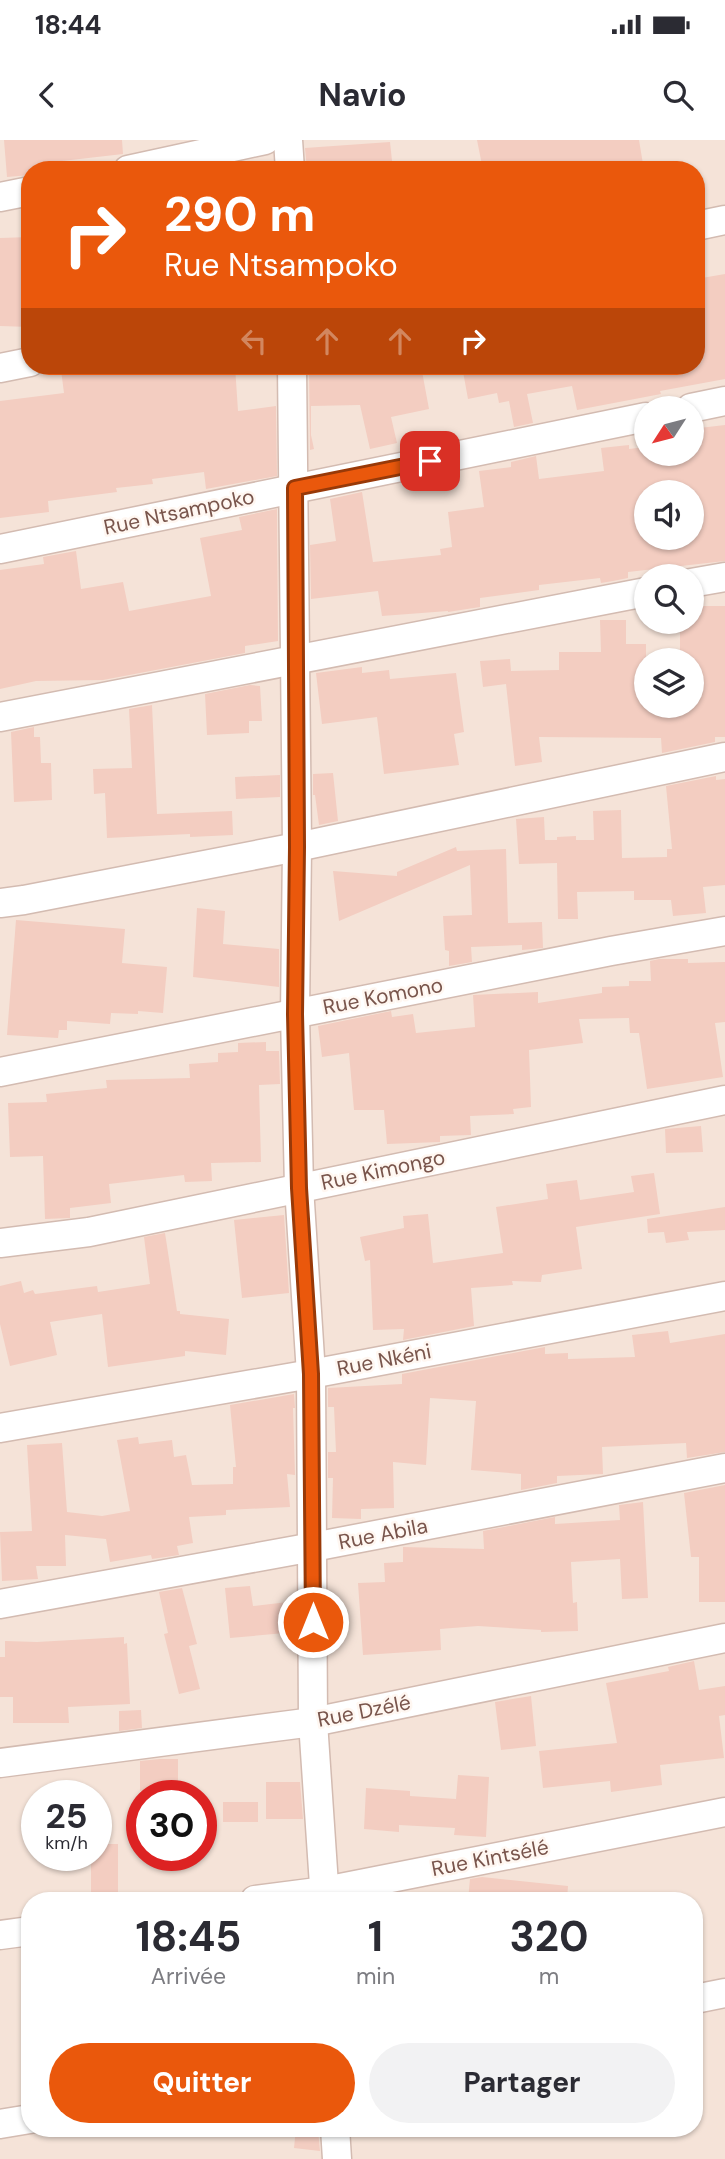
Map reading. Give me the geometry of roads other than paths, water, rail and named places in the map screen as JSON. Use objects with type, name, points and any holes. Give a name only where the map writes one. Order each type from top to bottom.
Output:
[{"type":"street","points":[[169,161],[265,140]]},
{"type":"street","points":[[288,140],[289,161]]},
{"type":"street","points":[[0,197],[21,193]]},
{"type":"street","points":[[705,224],[725,220]]},
{"type":"street","points":[[0,368],[21,364]]},
{"type":"street","points":[[292,375],[297,847],[295,1014],[299,1188],[311,1374],[313,1722],[325,1892]]},
{"type":"street","points":[[704,405],[725,401]]},
{"type":"street","name":"Rue Ntsampoko","points":[[0,549],[634,419]]},
{"type":"street","points":[[704,581],[725,577]]},
{"type":"street","points":[[0,717],[634,594]]},
{"type":"street","points":[[0,903],[297,847],[725,757]]},
{"type":"street","name":"Rue Komono","points":[[0,1072],[611,951],[725,931]]},
{"type":"street","name":"Rue Kimongo","points":[[0,1244],[89,1232],[725,1100]]},
{"type":"street","name":"Rue Nkéni","points":[[0,1428],[311,1374],[725,1296]]},
{"type":"street","name":"Rue Abila","points":[[0,1604],[725,1468]]},
{"type":"street","name":"Rue Dzélé","points":[[0,1763],[313,1722],[725,1638]]},
{"type":"street","name":"Rue Kintsélé","points":[[344,1892],[725,1811]]},
{"type":"street","points":[[0,1935],[21,1932]]},
{"type":"street","points":[[703,1997],[725,1993]]},
{"type":"street","points":[[0,2124],[21,2120]]},
{"type":"street","points":[[336,2137],[337,2159]]}]
